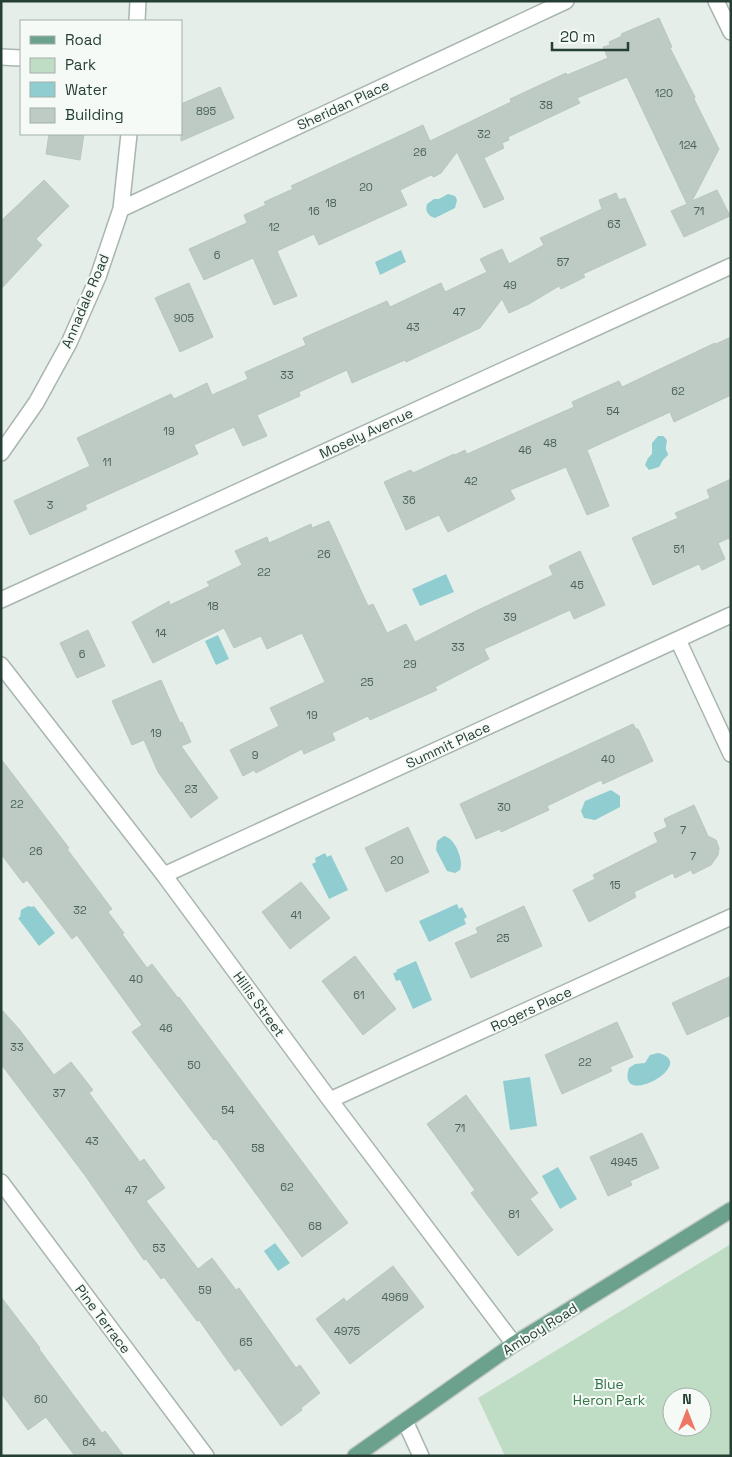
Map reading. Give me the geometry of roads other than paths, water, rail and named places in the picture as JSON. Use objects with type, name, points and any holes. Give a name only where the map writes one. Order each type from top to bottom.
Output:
[{"type":"main road","name":"Amboy Road","points":[[355,1456],[514,1344],[731,1210]]},
{"type":"street","points":[[138,1],[138,20]]},
{"type":"street","name":"Sheridan Place","points":[[121,209],[566,1]]},
{"type":"street","points":[[716,1],[731,32]]},
{"type":"street","points":[[1,57],[20,58]]},
{"type":"street","name":"Annadale Road","points":[[1,453],[36,403],[69,343],[98,277],[121,209],[129,135]]},
{"type":"street","name":"Mosely Avenue","points":[[1,600],[731,266]]},
{"type":"street","name":"Summit Place","points":[[164,875],[731,615]]},
{"type":"street","points":[[678,640],[731,754]]},
{"type":"street","name":"Hillis Street","points":[[1,665],[164,875],[330,1100],[514,1344]]},
{"type":"street","name":"Rogers Place","points":[[330,1100],[731,917]]},
{"type":"street","name":"Pine Terrace","points":[[1,1182],[206,1456]]},
{"type":"street","points":[[405,1421],[420,1456]]},
{"type":"water","points":[[448,194],[455,196],[457,200],[455,208],[435,218],[429,215],[426,209],[427,204],[434,199],[439,199]]},
{"type":"water","points":[[401,250],[406,262],[380,275],[375,262]]},
{"type":"water","points":[[658,436],[663,436],[666,439],[668,455],[659,467],[649,470],[645,465],[652,454],[652,443]]},
{"type":"water","points":[[446,574],[454,592],[420,606],[412,589]]},
{"type":"water","points":[[218,635],[229,659],[216,665],[205,641]]},
{"type":"water","points":[[611,790],[620,796],[620,807],[595,820],[584,818],[581,811],[585,801]]},
{"type":"water","points":[[444,836],[452,841],[460,855],[460,870],[455,873],[447,871],[436,850],[437,841]]},
{"type":"water","points":[[325,853],[327,857],[331,855],[348,890],[329,899],[312,864],[316,862],[315,858]]},
{"type":"water","points":[[457,904],[459,909],[462,907],[467,917],[464,919],[466,924],[429,942],[419,921]]},
{"type":"water","points":[[28,906],[34,906],[55,933],[39,946],[18,918],[20,917],[21,910]]},
{"type":"water","points":[[416,961],[432,1000],[413,1009],[400,980],[396,981],[393,973]]},
{"type":"water","points":[[658,1053],[669,1058],[670,1066],[664,1073],[643,1085],[634,1085],[628,1080],[629,1068],[635,1064],[645,1063],[650,1055]]},
{"type":"water","points":[[530,1077],[537,1126],[510,1130],[503,1081]]},
{"type":"water","points":[[558,1167],[577,1199],[560,1209],[542,1176]]},
{"type":"water","points":[[275,1243],[290,1263],[278,1271],[264,1251]]},
{"type":"park label","name":"Blue Heron Park","points":[[609,1392]]}]
